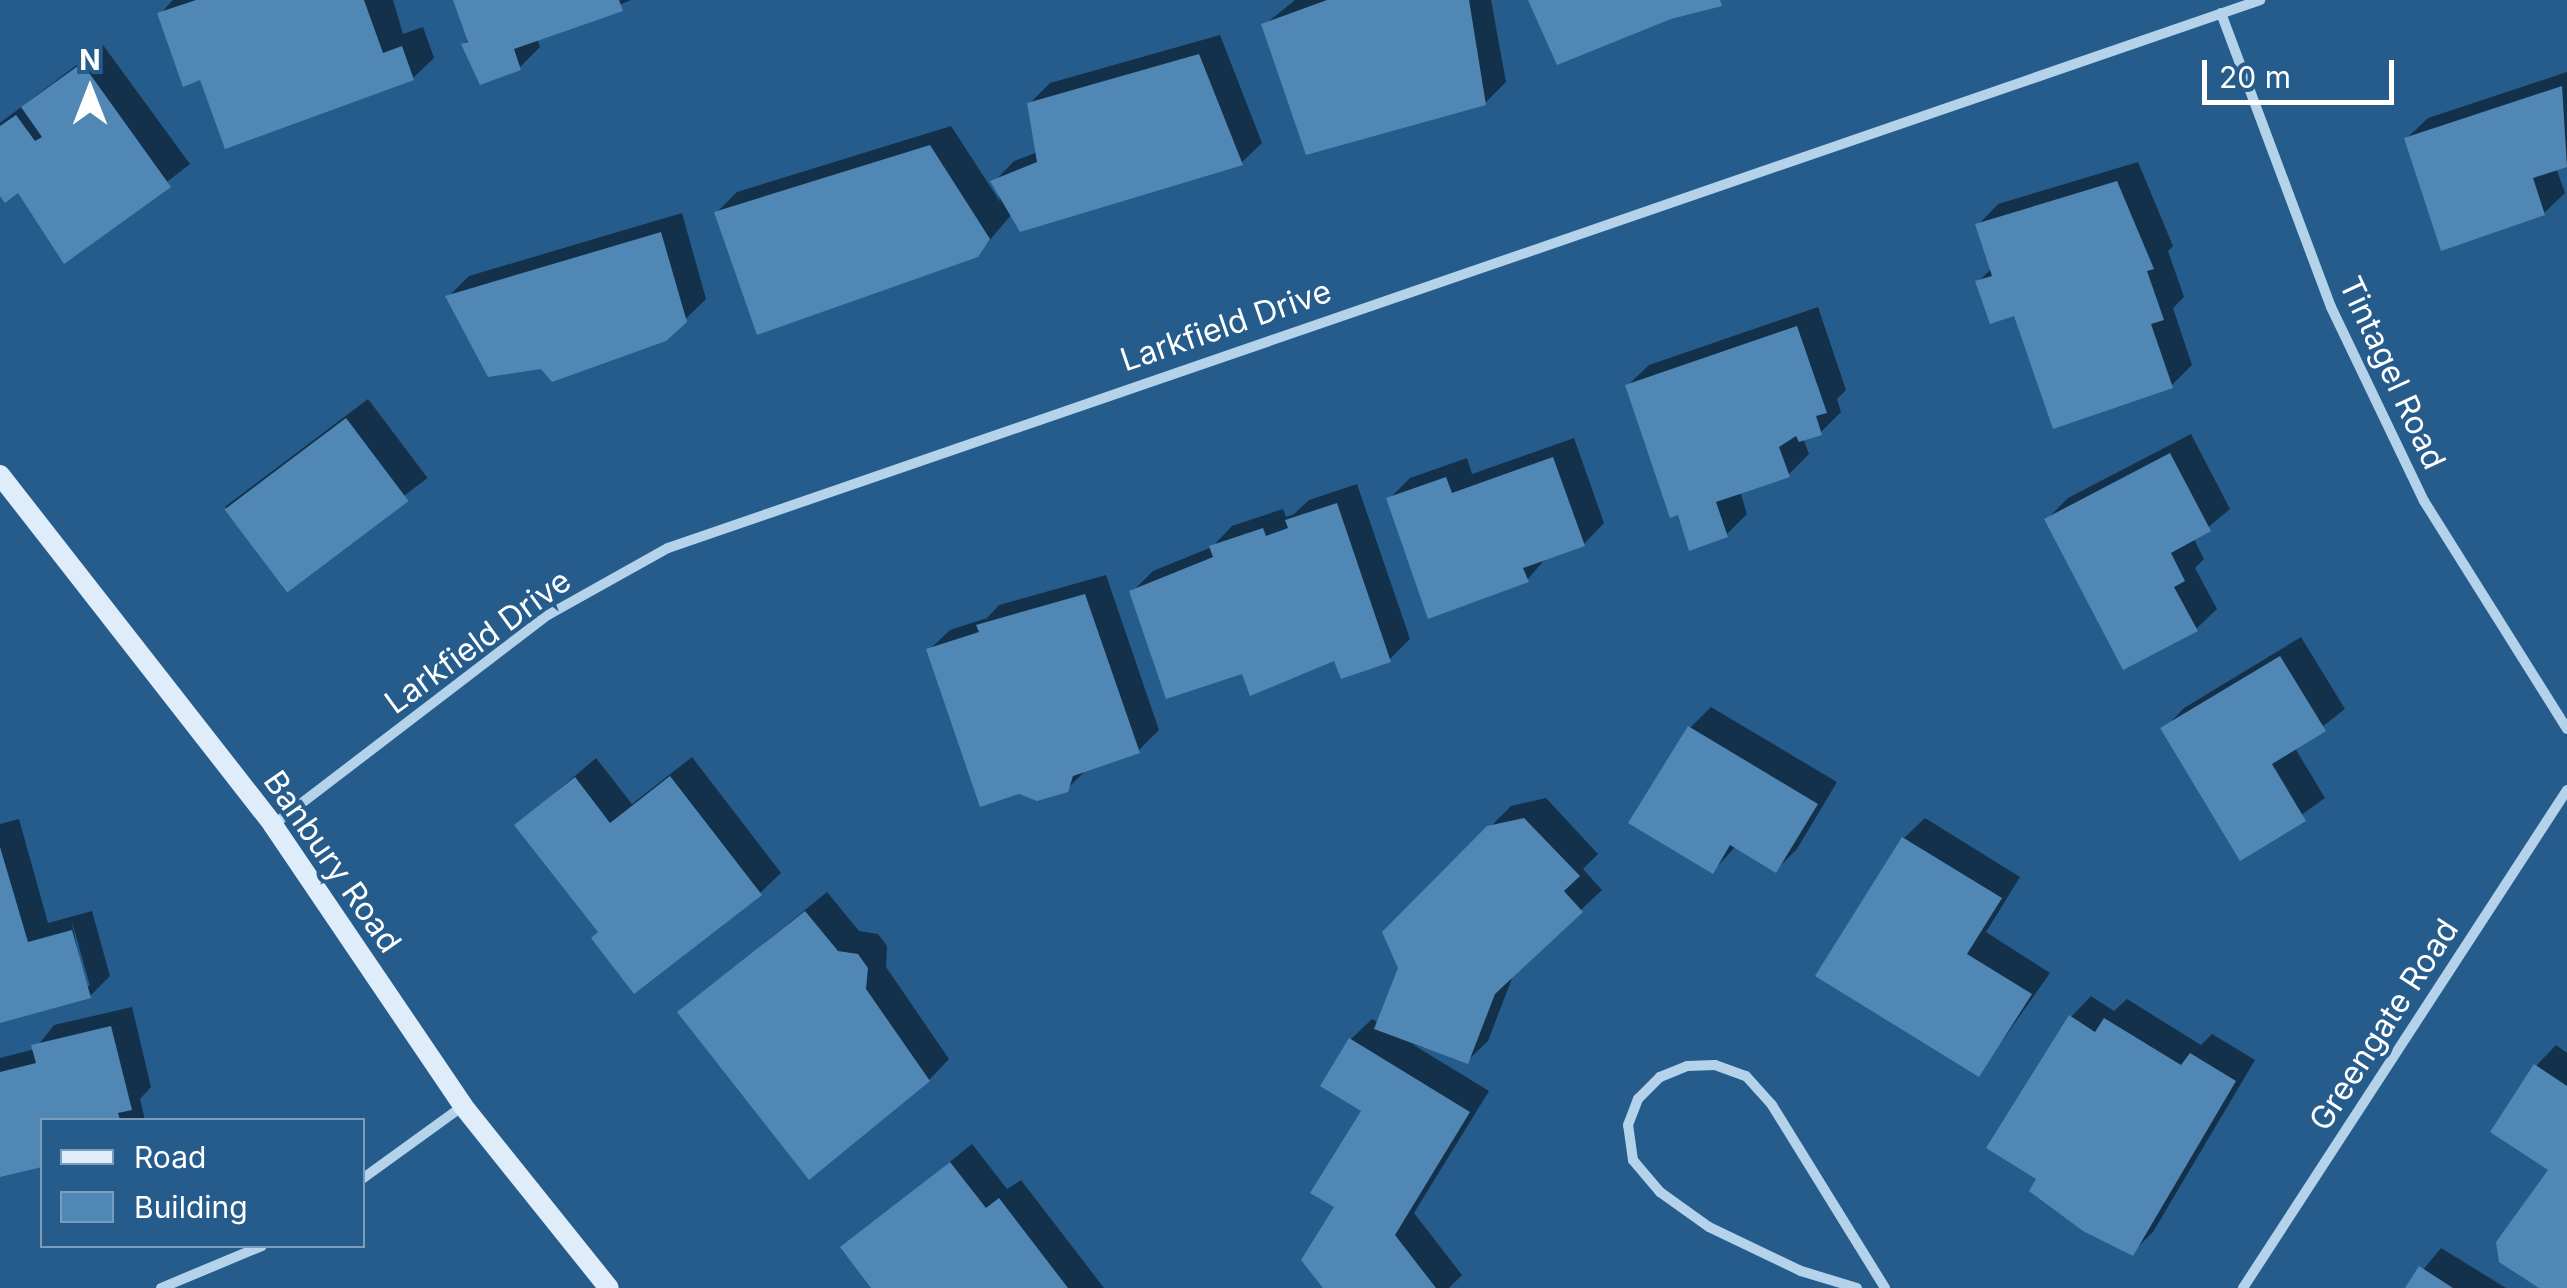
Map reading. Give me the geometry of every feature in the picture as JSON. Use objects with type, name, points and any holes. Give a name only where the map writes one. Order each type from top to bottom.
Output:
[{"type":"street","name":"Larkfield Drive","points":[[273,825],[548,616],[668,548],[2260,0]]},
{"type":"street","name":"Tintagel Road","points":[[2222,13],[2331,307],[2390,430],[2424,500],[2567,729]]},
{"type":"street","name":"Banbury Road","points":[[0,475],[273,825],[463,1106],[609,1288]]},
{"type":"street","name":"Greengate Road","points":[[2243,1288],[2567,790]]},
{"type":"street","points":[[1858,1288],[1801,1271],[1708,1227],[1660,1192],[1633,1160],[1628,1125],[1638,1100],[1660,1077],[1687,1066],[1716,1066],[1746,1076],[1794,1139],[1885,1288]]},
{"type":"street","points":[[365,1177],[463,1106]]},
{"type":"street","points":[[162,1288],[257,1248]]},
{"type":"building","points":[[196,0],[364,0],[383,53],[402,46],[414,80],[225,149],[200,80],[183,87],[157,13]]},
{"type":"building","points":[[453,0],[619,0],[623,11],[514,49],[521,70],[480,85],[461,44],[468,42]]},
{"type":"building","points":[[1327,0],[1469,0],[1486,105],[1306,155],[1261,24]]},
{"type":"building","points":[[1528,0],[1720,0],[1722,6],[1671,19],[1557,65]]},
{"type":"building","points":[[1199,54],[1243,165],[1020,232],[990,181],[1037,162],[1027,103]]},
{"type":"building","points":[[82,63],[171,187],[64,264],[18,193],[5,203],[0,196],[0,126],[16,115],[35,141],[42,137],[21,107]]},
{"type":"building","points":[[2562,86],[2567,167],[2533,178],[2545,215],[2441,251],[2404,138]]},
{"type":"building","points":[[930,145],[990,239],[978,257],[757,335],[714,212]]},
{"type":"building","points":[[2117,181],[2154,269],[2147,271],[2164,320],[2151,324],[2173,388],[2053,429],[2014,316],[1990,324],[1975,281],[1992,276],[1975,224]]},
{"type":"building","points":[[661,232],[687,322],[666,341],[552,382],[541,369],[488,377],[445,296]]},
{"type":"building","points":[[1797,326],[1827,413],[1816,416],[1822,435],[1799,442],[1796,436],[1779,447],[1790,477],[1716,502],[1728,537],[1689,551],[1678,515],[1670,518],[1625,385]]},
{"type":"building","points":[[346,418],[409,501],[287,593],[225,509]]},
{"type":"building","points":[[2170,453],[2211,531],[2171,553],[2185,581],[2174,587],[2198,631],[2123,670],[2044,519]]},
{"type":"building","points":[[1553,457],[1585,546],[1523,568],[1529,582],[1428,619],[1386,498],[1446,477],[1452,493]]},
{"type":"building","points":[[1337,503],[1391,662],[1341,679],[1334,661],[1250,696],[1242,674],[1166,699],[1129,591],[1213,557],[1209,546],[1263,528],[1266,536],[1288,528],[1285,520]]},
{"type":"building","points":[[1085,594],[1140,753],[1073,776],[1068,792],[1037,801],[1019,794],[980,807],[926,649],[979,632],[976,625]]},
{"type":"building","points":[[2280,656],[2326,731],[2272,764],[2306,821],[2240,861],[2160,728]]},
{"type":"building","points":[[1688,726],[1818,804],[1776,873],[1730,845],[1713,874],[1628,823]]},
{"type":"building","points":[[670,776],[762,895],[634,994],[591,938],[598,932],[514,825],[575,777],[610,823]]},
{"type":"building","points":[[1524,818],[1580,876],[1564,891],[1583,912],[1495,994],[1468,1064],[1374,1029],[1398,968],[1382,932],[1487,826]]},
{"type":"building","points":[[1902,837],[2002,898],[1967,954],[2032,994],[1979,1077],[1815,976]]},
{"type":"building","points":[[0,847],[28,942],[72,930],[91,998],[0,1023]]},
{"type":"building","points":[[805,911],[838,951],[858,954],[868,968],[866,989],[930,1081],[809,1180],[677,1012]]},
{"type":"building","points":[[2069,1015],[2095,1032],[2104,1018],[2181,1065],[2190,1053],[2236,1081],[2133,1256],[2083,1231],[2029,1191],[2036,1179],[1986,1148]]},
{"type":"building","points":[[111,1026],[132,1110],[118,1113],[119,1118],[40,1118],[40,1167],[0,1177],[0,1072],[36,1063],[31,1045]]},
{"type":"building","points":[[1349,1038],[1470,1112],[1395,1235],[1436,1288],[1323,1288],[1301,1260],[1334,1207],[1310,1193],[1361,1111],[1320,1086]]},
{"type":"building","points":[[2534,1064],[2567,1086],[2567,1288],[2539,1288],[2499,1262],[2496,1242],[2548,1170],[2490,1132]]},
{"type":"building","points":[[950,1162],[986,1208],[999,1198],[1068,1288],[871,1288],[840,1247]]},
{"type":"building","points":[[2419,1266],[2453,1288],[2405,1288]]}]
